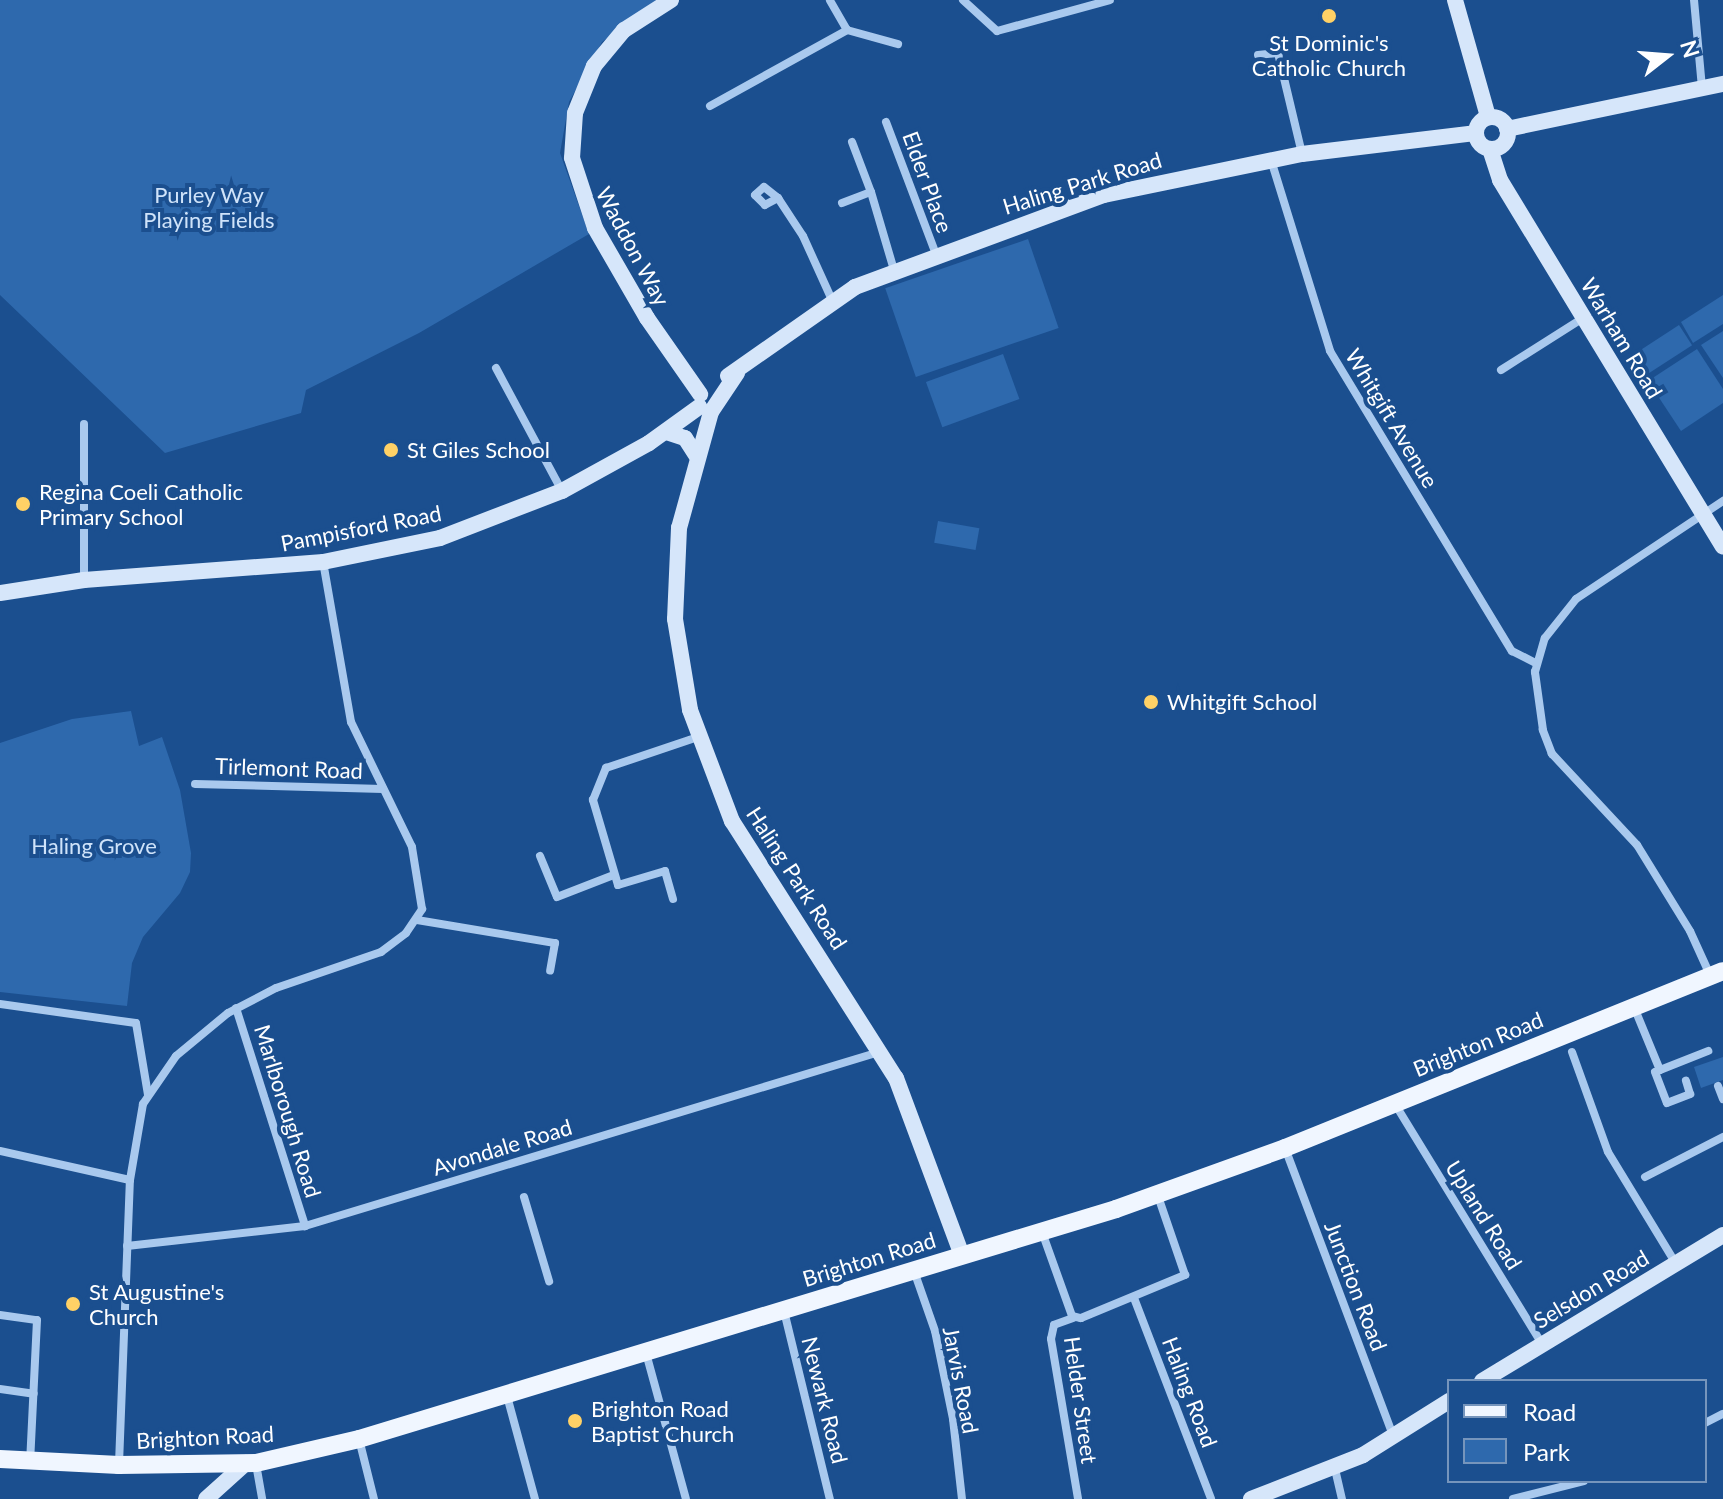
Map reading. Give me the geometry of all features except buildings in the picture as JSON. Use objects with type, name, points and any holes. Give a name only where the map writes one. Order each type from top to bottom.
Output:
[{"type":"main road","name":"Brighton Road","points":[[0,1459],[119,1465],[251,1463],[359,1439],[1158,1195],[1285,1148],[1717,973]]},
{"type":"street","name":"Waddon Way","points":[[671,0],[624,30],[594,66],[575,113],[572,158],[580,197],[600,238],[709,401]]},
{"type":"street","points":[[830,0],[847,30]]},
{"type":"street","points":[[963,0],[997,31],[1110,0]]},
{"type":"street","points":[[1455,0],[1488,117]]},
{"type":"street","points":[[1694,0],[1702,88]]},
{"type":"street","points":[[710,106],[847,30],[898,44]]},
{"type":"street","points":[[1258,55],[1278,53],[1302,154]]},
{"type":"street","points":[[1507,129],[1723,84]]},
{"type":"street","points":[[1488,117],[1502,121],[1507,129],[1505,142],[1490,149],[1475,133],[1488,117]]},
{"type":"street","name":"Elder Place","points":[[886,122],[936,254]]},
{"type":"street","name":"Haling Park Road","points":[[962,1255],[902,1091],[881,1051],[732,821],[698,737],[680,663],[674,585],[679,528],[709,401],[728,376],[737,373],[832,300],[894,270],[1104,195],[1302,154],[1475,133]]},
{"type":"street","points":[[852,142],[871,192],[894,270]]},
{"type":"street","name":"Warham Road","points":[[1490,149],[1500,180],[1700,514],[1723,547]]},
{"type":"street","name":"Whitgift Avenue","points":[[1271,160],[1330,351],[1512,651],[1536,663]]},
{"type":"street","points":[[842,203],[871,192]]},
{"type":"street","points":[[778,198],[803,236],[832,300]]},
{"type":"street","points":[[1501,370],[1583,318]]},
{"type":"street","points":[[496,368],[562,491]]},
{"type":"street","name":"Pampisford Road","points":[[0,593],[84,580],[323,562],[440,538],[562,491],[666,432],[709,401]]},
{"type":"street","points":[[84,424],[84,580]]},
{"type":"street","points":[[666,432],[685,438],[696,455]]},
{"type":"street","points":[[1717,973],[1637,845],[1549,748],[1537,696],[1536,663],[1553,625],[1576,599],[1673,539],[1700,514],[1723,501]]},
{"type":"street","points":[[119,1465],[130,1180],[138,1116],[148,1095],[176,1056],[236,1008],[276,988],[381,952],[417,920],[422,902],[419,870],[351,722],[323,562]]},
{"type":"street","points":[[673,899],[665,871],[618,885],[611,876],[593,800],[606,768],[698,737]]},
{"type":"street","name":"Tirlemont Road","points":[[195,784],[383,789]]},
{"type":"street","points":[[540,856],[557,897],[611,876]]},
{"type":"street","points":[[417,920],[555,943],[550,971]]},
{"type":"street","points":[[0,1004],[136,1023],[148,1095]]},
{"type":"street","points":[[1634,1006],[1660,1070]]},
{"type":"street","name":"Marlborough Road","points":[[236,1008],[305,1226]]},
{"type":"street","name":"Avondale Road","points":[[127,1246],[305,1226],[881,1051]]},
{"type":"street","points":[[1686,1081],[1690,1094],[1667,1103],[1655,1072],[1708,1051]]},
{"type":"street","points":[[1572,1052],[1608,1152],[1676,1264]]},
{"type":"street","points":[[1718,1086],[1723,1099]]},
{"type":"street","name":"Upland Road","points":[[1395,1103],[1542,1344]]},
{"type":"street","points":[[1645,1177],[1723,1137]]},
{"type":"street","name":"Junction Road","points":[[1285,1148],[1393,1436]]},
{"type":"street","points":[[0,1151],[130,1180]]},
{"type":"street","points":[[1042,1232],[1073,1318],[1134,1298],[1185,1275],[1158,1195]]},
{"type":"street","points":[[524,1197],[549,1281]]},
{"type":"street","name":"Selsdon Road","points":[[1485,1379],[1723,1235]]},
{"type":"street","name":"Jarvis Road","points":[[914,1271],[935,1331],[953,1419],[962,1499]]},
{"type":"street","name":"Haling Road","points":[[1134,1298],[1211,1499]]},
{"type":"street","name":"Newark Road","points":[[784,1310],[830,1499]]},
{"type":"street","points":[[0,1315],[37,1320],[30,1461]]},
{"type":"street","name":"Helder Street","points":[[1073,1318],[1054,1325],[1051,1339],[1078,1499]]},
{"type":"street","points":[[646,1353],[686,1499]]},
{"type":"street","points":[[0,1389],[34,1394]]},
{"type":"street","points":[[507,1396],[535,1499]]},
{"type":"street","points":[[1251,1499],[1274,1495],[1335,1469],[1447,1402]]},
{"type":"street","points":[[359,1439],[374,1499]]},
{"type":"street","points":[[210,1497],[220,1463]]},
{"type":"street","points":[[210,1497],[251,1463],[262,1499]]},
{"type":"street","points":[[1335,1469],[1342,1499]]},
{"type":"street","points":[[1513,1499],[1576,1483]]},
{"type":"green space","name":"Purley Way Playing Fields","points":[[0,0],[656,0],[602,42],[569,102],[560,153],[589,234],[419,333],[306,390],[301,413],[165,453],[0,295]]},
{"type":"green space","points":[[1028,239],[1059,328],[916,377],[885,288]]},
{"type":"green space","points":[[1723,295],[1723,324],[1693,343],[1681,322]]},
{"type":"green space","points":[[1679,325],[1692,345],[1643,377],[1630,357]]},
{"type":"green space","points":[[1723,331],[1723,378],[1701,345]]},
{"type":"green space","points":[[1697,349],[1723,389],[1723,403],[1681,431],[1648,381]]},
{"type":"green space","points":[[1003,354],[1019,399],[942,427],[926,382]]},
{"type":"green space","points":[[938,521],[979,528],[976,550],[934,543]]},
{"type":"green space","name":"Haling Grove","points":[[131,711],[139,746],[162,737],[180,790],[191,853],[190,872],[180,893],[143,937],[132,963],[127,1006],[0,992],[0,743],[72,719]]},
{"type":"green space","points":[[1723,1057],[1723,1080],[1701,1088],[1694,1067]]},
{"type":"place","name":"St Dominic's Catholic Church","points":[[1329,16]]},
{"type":"place","name":"St Giles School","points":[[391,450]]},
{"type":"place","name":"Regina Coeli Catholic Primary School","points":[[23,504]]},
{"type":"place","name":"Whitgift School","points":[[1151,702]]},
{"type":"place","name":"St Augustine's Church","points":[[73,1304]]},
{"type":"place","name":"Brighton Road Baptist Church","points":[[575,1421]]}]
